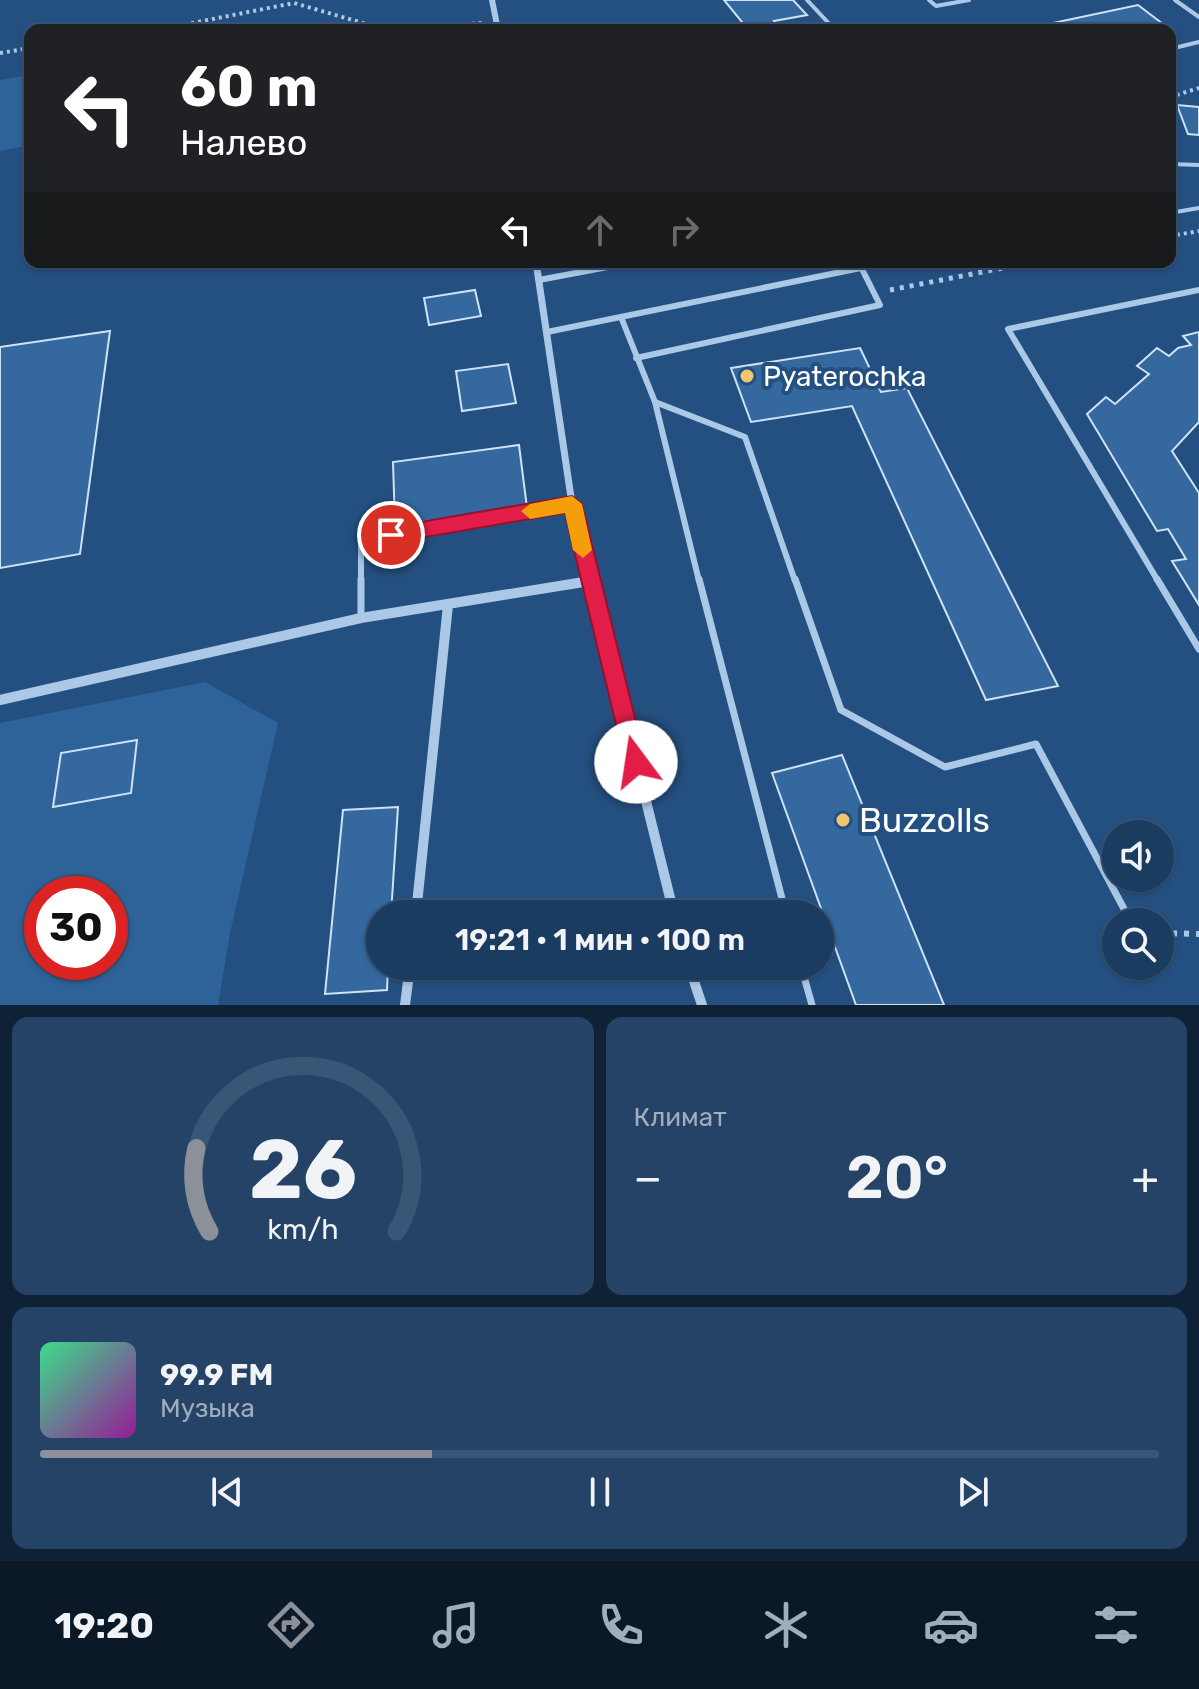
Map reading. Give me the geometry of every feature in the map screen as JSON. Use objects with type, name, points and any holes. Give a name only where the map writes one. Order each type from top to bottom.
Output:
[{"type":"street","points":[[492,0],[497,22]]},
{"type":"street","points":[[537,268],[572,504],[670,900]]},
{"type":"street","points":[[0,700],[361,618],[590,581]]},
{"type":"street","points":[[417,900],[448,605]]},
{"type":"street","points":[[405,1005],[408,980]]},
{"type":"street","points":[[694,980],[702,1005]]},
{"type":"lane","points":[[807,0],[829,24]]},
{"type":"lane","points":[[929,0],[936,6],[969,0]]},
{"type":"lane","points":[[1175,0],[1199,17]]},
{"type":"lane","points":[[1176,48],[1199,42]]},
{"type":"lane","points":[[1176,164],[1199,165]]},
{"type":"lane","points":[[1176,212],[1198,210]]},
{"type":"lane","points":[[539,280],[597,268]]},
{"type":"lane","points":[[547,332],[856,268]]},
{"type":"lane","points":[[636,358],[880,305],[861,268]]},
{"type":"lane","points":[[1199,290],[1008,329],[1199,649]]},
{"type":"lane","points":[[621,317],[655,402],[756,809],[782,900]]},
{"type":"lane","points":[[655,402],[745,437],[841,710],[945,767],[1036,744],[1124,908]]},
{"type":"lane","points":[[361,618],[361,540],[572,504]]},
{"type":"lane","points":[[805,980],[812,1005]]},
{"type":"path","points":[[187,24],[294,3],[366,24]]},
{"type":"path","points":[[472,24],[497,22]]},
{"type":"path","points":[[0,53],[24,49]]},
{"type":"path","points":[[1176,95],[1199,88]]},
{"type":"path","points":[[1176,235],[1199,231]]},
{"type":"path","points":[[873,293],[1003,268]]},
{"type":"path","points":[[1174,933],[1199,934]]},
{"type":"shaded area","points":[[24,76],[24,146],[0,151],[0,80]]},
{"type":"shaded area","points":[[205,682],[278,723],[230,933],[218,1005],[0,1005],[0,723]]},
{"type":"building","points":[[724,0],[793,0],[807,15],[774,21],[776,24],[744,24]]},
{"type":"building","points":[[1138,5],[1163,24],[1048,24]]},
{"type":"building","points":[[1177,105],[1199,107],[1199,135],[1188,134]]},
{"type":"building","points":[[475,290],[481,316],[429,325],[424,298]]},
{"type":"building","points":[[110,331],[80,554],[0,568],[0,347]]},
{"type":"building","points":[[1199,332],[1199,422],[1172,451],[1199,493],[1199,605],[1172,561],[1186,559],[1168,529],[1157,531],[1087,414],[1106,397],[1115,404],[1149,374],[1137,366],[1157,348],[1169,356],[1178,348],[1191,345],[1183,336]]},
{"type":"building","points":[[860,348],[881,392],[907,388],[1058,686],[986,700],[852,406],[751,422],[731,368]]},
{"type":"building","points":[[508,364],[516,403],[462,411],[456,371]]},
{"type":"building","points":[[519,445],[527,508],[395,525],[393,462]]},
{"type":"building","points":[[137,740],[131,793],[53,807],[61,753]]},
{"type":"building","points":[[842,755],[944,1005],[856,1005],[834,944],[834,900],[818,900],[772,773]]},
{"type":"building","points":[[398,807],[392,900],[366,900],[366,980],[387,980],[387,990],[325,994],[343,810]]},
{"type":"slow traffic","points":[[530,511],[572,504],[583,550]]},
{"type":"place","name":"Pyaterochka","points":[[747,376]]},
{"type":"place","name":"Buzzolls","points":[[843,820]]},
{"type":"route","points":[[391,535],[572,504],[636,762]]}]
